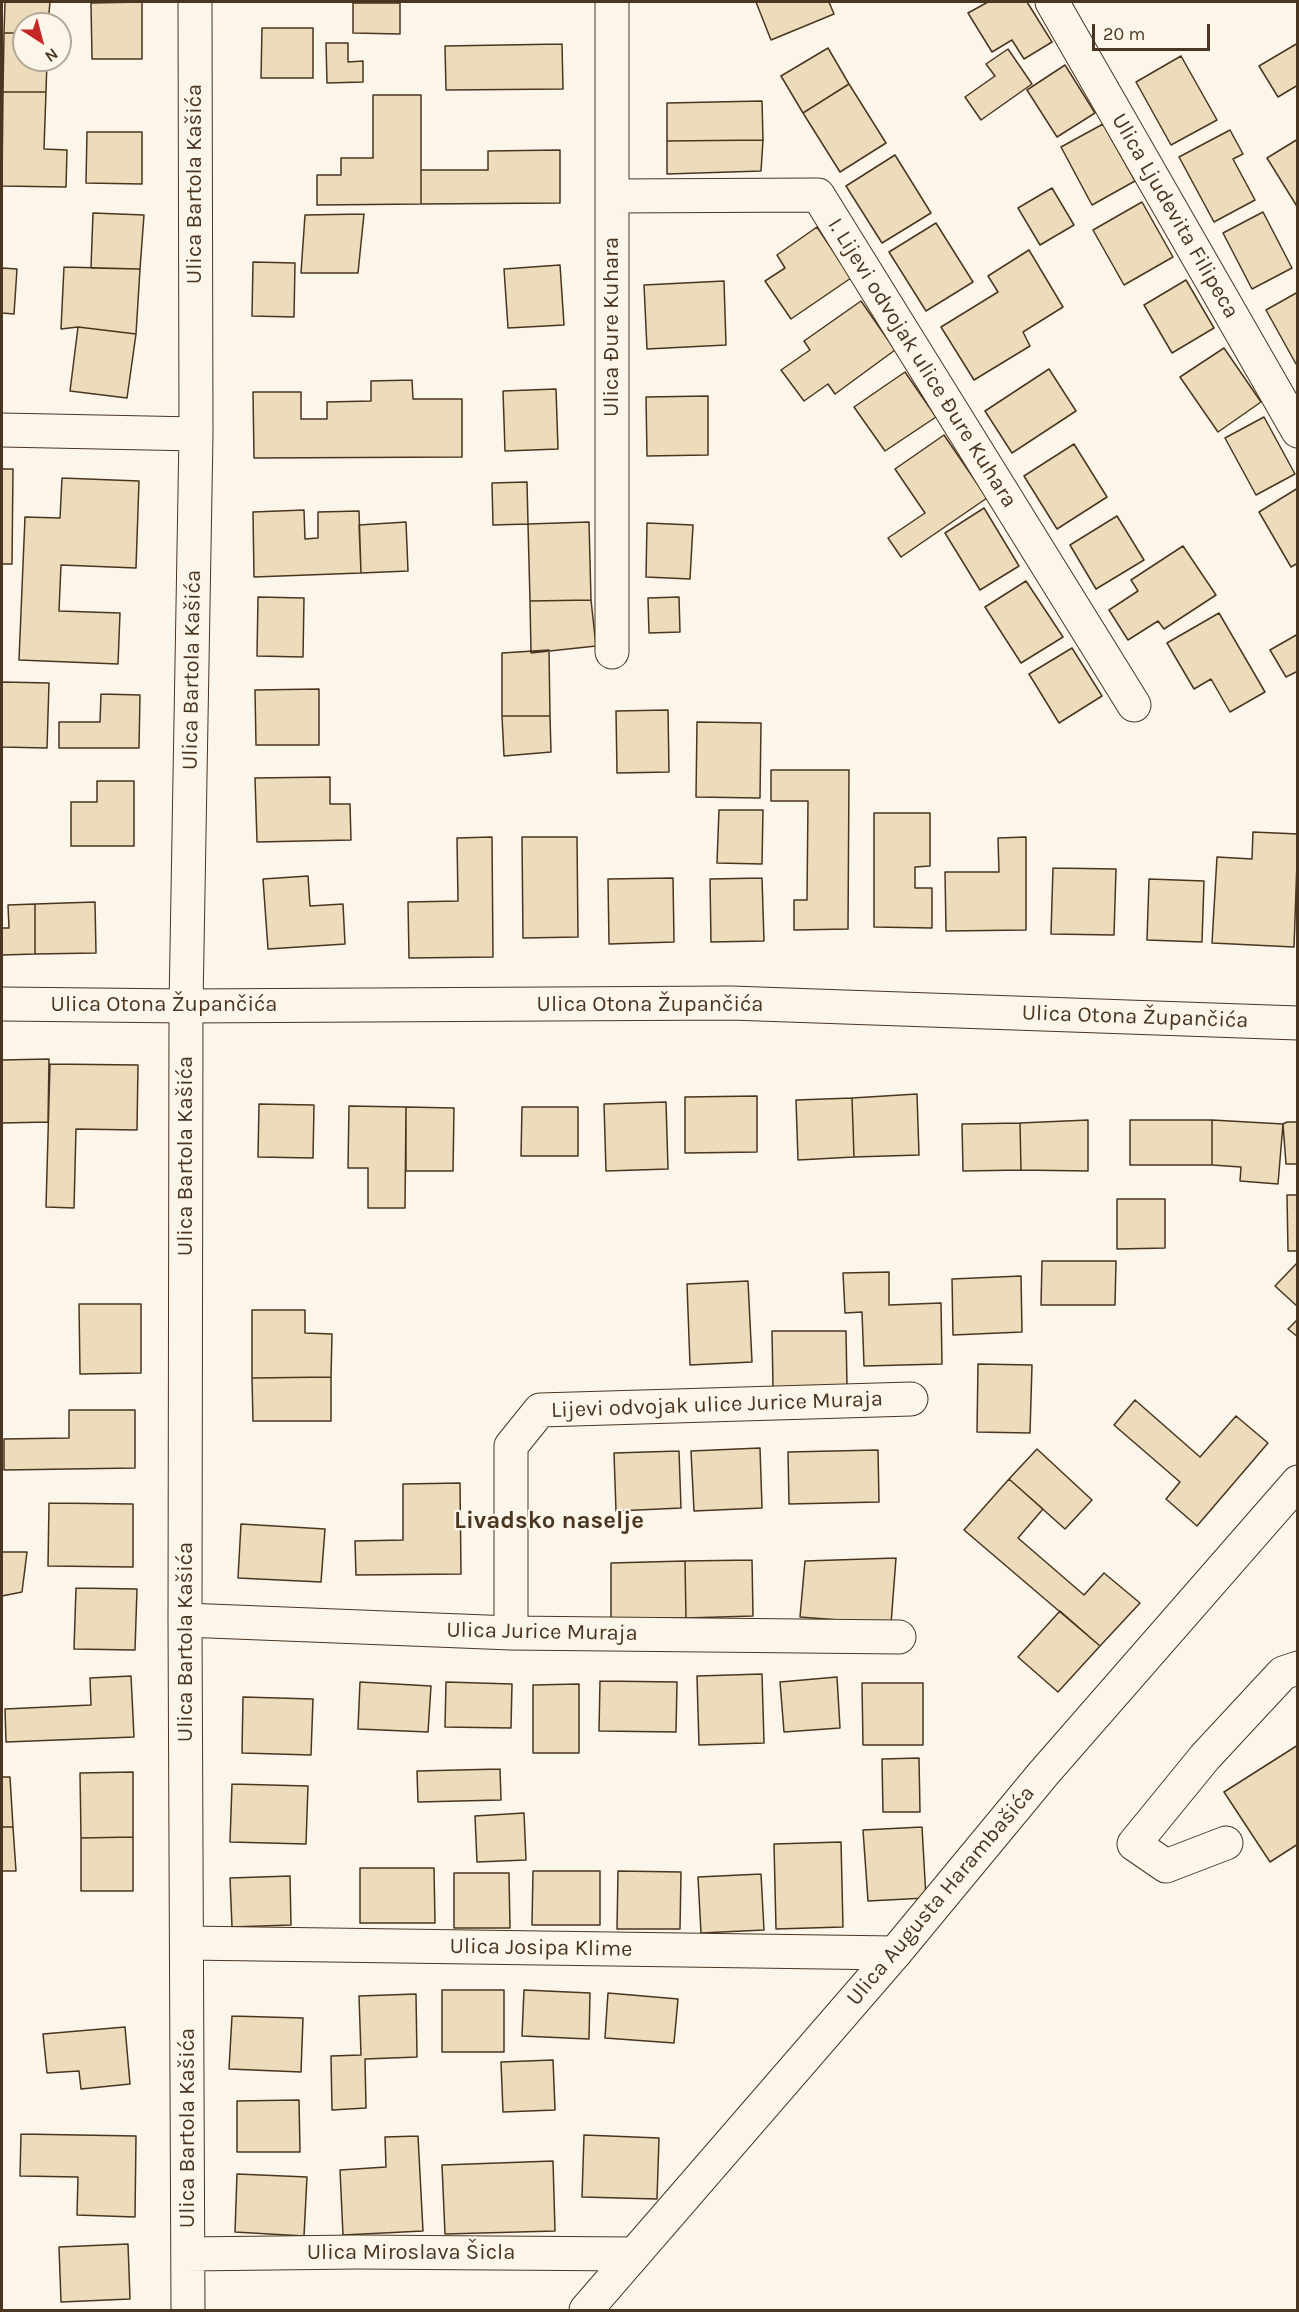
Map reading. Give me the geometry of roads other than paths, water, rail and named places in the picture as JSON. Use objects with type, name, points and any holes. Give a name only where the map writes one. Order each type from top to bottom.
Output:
[{"type":"street","name":"Ulica Bartola Kašića","points":[[188,2310],[185,1620],[186,1006],[196,434],[195,2]]},
{"type":"street","name":"Ulica Đure Kuhara","points":[[612,2],[612,652]]},
{"type":"street","name":"Ulica Ljudevita Filipeca","points":[[1052,2],[1298,431]]},
{"type":"street","name":"I. Lijevi odvojak ulice Đure Kuhara","points":[[613,196],[818,195],[1134,705]]},
{"type":"street","points":[[2,430],[196,434]]},
{"type":"street","name":"Ulica Otona Župančića","points":[[2,1004],[186,1006],[731,1004],[1298,1023]]},
{"type":"street","name":"Lijevi odvojak ulice Jurice Muraja","points":[[512,1633],[512,1446],[540,1410],[910,1399]]},
{"type":"street","name":"Ulica Augusta Harambašića","points":[[586,2310],[895,1953],[1043,1774],[1298,1482]]},
{"type":"street","name":"Ulica Jurice Muraja","points":[[185,1620],[512,1633],[899,1637]]},
{"type":"street","points":[[1226,1843],[1167,1866],[1134,1844],[1205,1757],[1275,1681],[1283,1673],[1298,1668]]},
{"type":"street","name":"Ulica Josipa Klime","points":[[187,1942],[895,1953]]},
{"type":"street","name":"Ulica Miroslava Šicla","points":[[188,2254],[369,2252],[634,2254]]},
{"type":"district","name":"Livadsko naselje","points":[[549,1521]]}]
